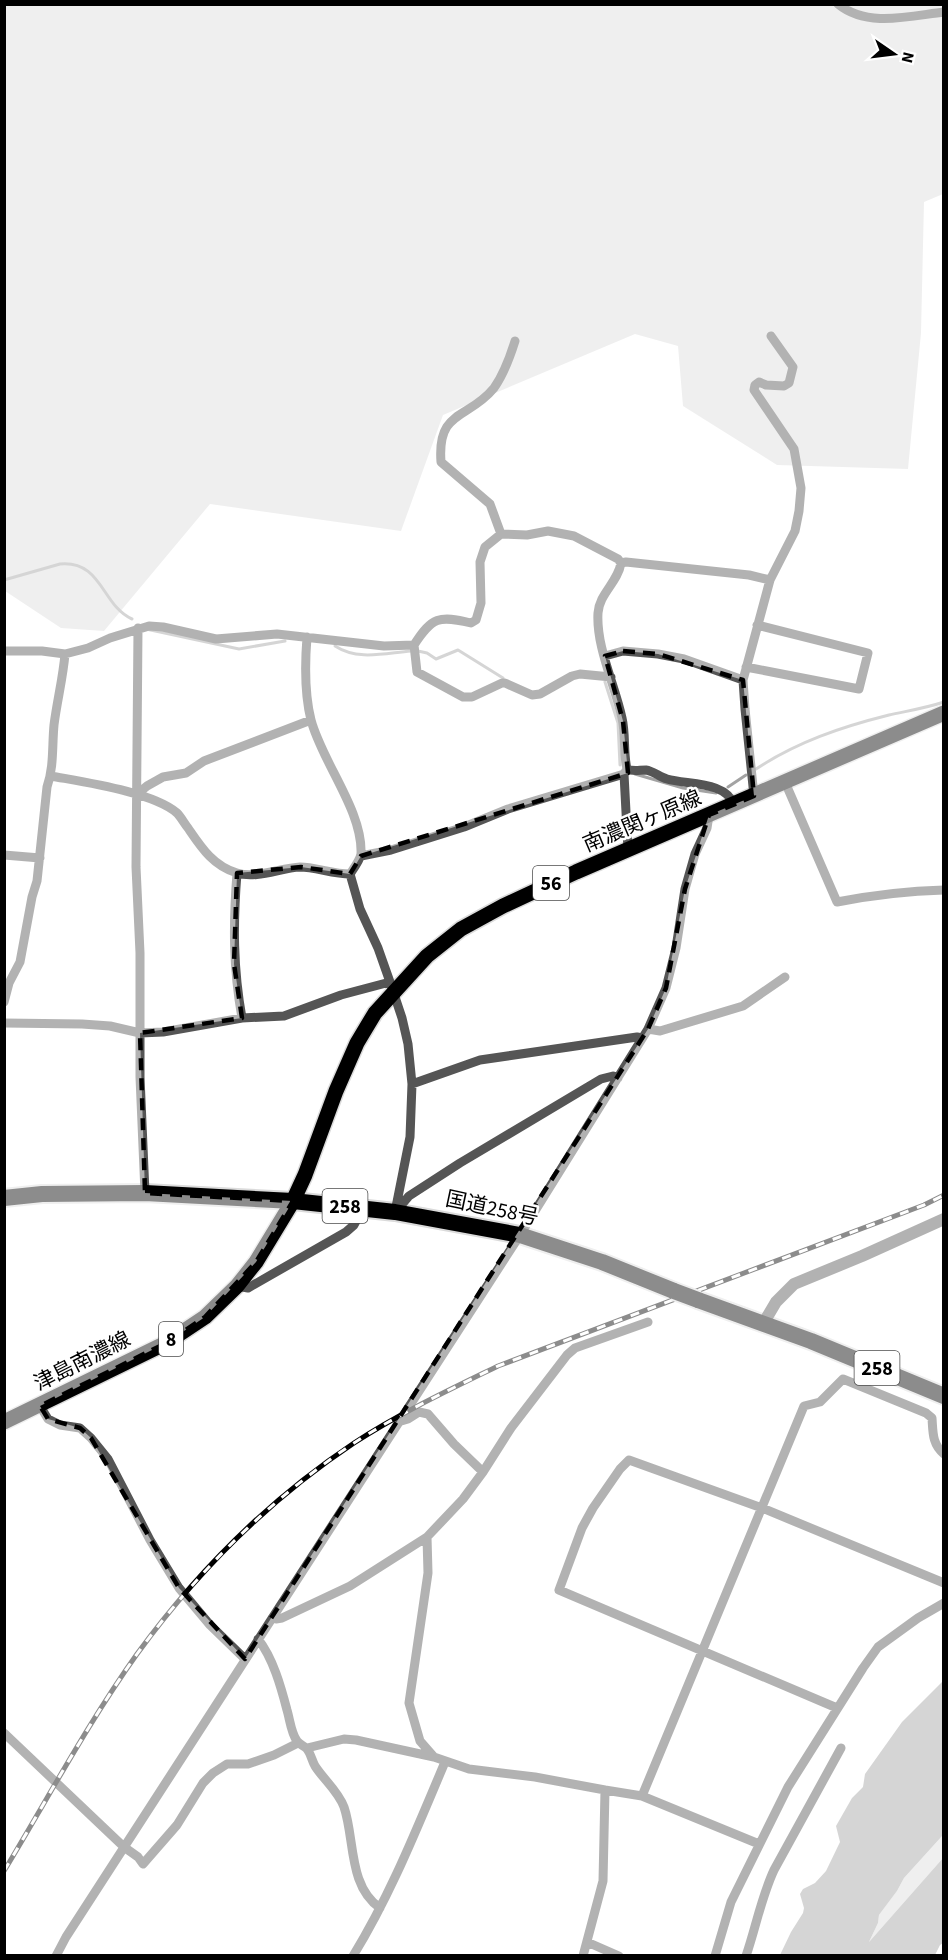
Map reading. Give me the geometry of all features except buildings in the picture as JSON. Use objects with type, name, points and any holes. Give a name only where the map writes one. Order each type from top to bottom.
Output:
[{"type":"highway","name":"国道258号","points":[[4,1198],[42,1194],[145,1193],[293,1201],[395,1212],[520,1235],[602,1262],[810,1341],[944,1396]]},
{"type":"main road","name":"南濃関ヶ原線","points":[[293,1201],[357,1043],[391,987],[461,930],[502,906],[944,713]]},
{"type":"main road","name":"津島南濃線","points":[[4,1422],[166,1343],[205,1317],[237,1286],[256,1262],[293,1201]]},
{"type":"street","points":[[838,4],[847,12],[867,18],[891,18],[944,12]]},
{"type":"street","points":[[754,796],[743,680],[770,580],[795,531],[801,488],[794,449],[754,390],[755,385],[759,382],[766,385],[784,386],[789,383],[793,368],[771,336]]},
{"type":"street","points":[[501,534],[490,504],[441,462],[439,446],[444,429],[450,421],[484,398],[494,387],[508,362],[515,341]]},
{"type":"street","points":[[611,677],[580,674],[540,694],[532,695],[502,683],[472,696],[463,697],[417,672],[414,645],[426,626],[442,618],[453,618],[471,623],[476,620],[481,603],[480,562],[485,547],[501,534],[527,535],[548,531],[574,536],[618,559],[621,563]]},
{"type":"street","points":[[621,563],[749,575],[770,580]]},
{"type":"street","points":[[621,563],[619,572],[600,602],[598,614],[605,656],[622,721],[628,850]]},
{"type":"street","points":[[746,667],[859,689],[868,653],[757,625]]},
{"type":"street","points":[[4,651],[42,651],[65,654],[149,626],[216,639],[277,634],[384,646],[414,645]]},
{"type":"street","points":[[138,628],[136,795],[140,1077],[145,1193]]},
{"type":"street","points":[[307,637],[305,667],[311,720],[325,757],[354,815],[361,856],[350,874],[360,909],[378,948],[402,1018],[408,1044],[412,1084],[410,1137],[395,1212]]},
{"type":"street","points":[[605,656],[623,651],[658,654],[684,659],[743,680]]},
{"type":"street","points":[[4,1002],[9,983],[20,962],[40,858],[47,787],[51,776],[54,723],[63,680],[65,654]]},
{"type":"street","points":[[136,795],[164,777],[186,773],[204,761],[311,720]]},
{"type":"street","points":[[361,856],[391,850],[464,827],[508,809],[631,771],[647,770],[666,779],[720,789],[731,797],[734,805]]},
{"type":"street","points":[[51,776],[107,787],[158,801],[177,814],[216,864],[237,873],[251,874],[301,867],[334,874],[350,874]]},
{"type":"street","points":[[785,782],[837,902],[872,895],[944,890]]},
{"type":"street","points":[[56,1956],[244,1659],[520,1235],[648,1029],[666,988],[676,948],[685,889],[695,854],[707,828],[709,815]]},
{"type":"street","points":[[4,855],[40,858]]},
{"type":"street","points":[[237,873],[233,923],[234,954],[242,1018]]},
{"type":"street","points":[[648,1029],[660,1031],[743,1006],[785,977]]},
{"type":"street","points":[[4,1023],[110,1026],[140,1034],[163,1032],[242,1018],[284,1016],[341,995],[391,987]]},
{"type":"street","points":[[412,1084],[480,1060],[642,1038]]},
{"type":"street","points":[[395,1212],[409,1196],[470,1157],[601,1079],[613,1076],[618,1078]]},
{"type":"street","points":[[237,1286],[248,1288],[346,1232],[354,1225],[363,1208]]},
{"type":"street","points":[[763,1324],[776,1302],[794,1284],[944,1219]]},
{"type":"street","points":[[272,1618],[282,1618],[350,1586],[427,1537],[483,1472],[512,1428],[567,1355],[575,1348],[648,1322]]},
{"type":"street","points":[[642,1796],[804,1406],[820,1402],[843,1379],[926,1413],[932,1418],[936,1448],[944,1454]]},
{"type":"street","points":[[40,1406],[48,1419],[60,1425],[80,1428],[108,1459],[150,1540],[179,1588],[210,1626],[244,1659]]},
{"type":"street","points":[[398,1422],[419,1412],[428,1414],[483,1472]]},
{"type":"street","points":[[837,1708],[559,1590],[582,1528],[620,1469],[629,1460],[762,1508],[944,1583]]},
{"type":"street","points":[[427,1537],[428,1573],[409,1703],[420,1741],[434,1757]]},
{"type":"street","points":[[715,1956],[731,1902],[788,1787],[862,1668],[878,1647],[918,1618],[944,1603]]},
{"type":"street","points":[[258,1639],[265,1647],[283,1695],[294,1736],[339,1796],[346,1815],[351,1849],[358,1874],[363,1887],[380,1908]]},
{"type":"street","points":[[4,1733],[143,1864],[177,1824],[203,1782],[213,1773],[228,1764],[248,1764],[303,1746],[344,1739],[434,1757],[469,1769],[535,1777],[642,1796],[759,1844]]},
{"type":"street","points":[[746,1956],[765,1889],[841,1748]]},
{"type":"street","points":[[353,1956],[399,1870],[445,1762]]},
{"type":"street","points":[[583,1956],[603,1881],[605,1790]]},
{"type":"street","points":[[587,1942],[619,1956]]},
{"type":"highlighted area","points":[[623,651],[658,654],[743,680],[754,796],[709,815],[685,889],[666,988],[648,1029],[245,1659],[179,1588],[91,1438],[80,1428],[48,1419],[40,1406],[166,1343],[205,1317],[256,1262],[293,1201],[145,1193],[140,1033],[242,1018],[234,964],[237,873],[301,867],[350,874],[361,856],[628,773],[623,721],[605,656]]},
{"type":"shaded area","points":[[4,5],[943,5],[943,194],[924,202],[921,333],[908,469],[777,465],[683,406],[678,346],[635,334],[443,415],[401,531],[210,504],[104,631],[61,628],[5,591]]},
{"type":"shaded area","points":[[943,1681],[943,1835],[904,1878],[879,1915],[878,1923],[869,1942],[943,1858],[943,1943],[935,1955],[780,1955],[803,1913],[800,1894],[826,1871],[840,1842],[836,1826],[852,1798],[863,1787],[865,1774],[902,1722]]},
{"type":"shaded area","points":[[943,1835],[943,1858],[869,1942],[878,1923],[879,1915],[904,1878]]},
{"type":"waterway","points":[[4,580],[60,564],[74,565],[85,569],[93,576],[122,613],[132,619]]},
{"type":"waterway","points":[[146,629],[239,649],[285,641]]},
{"type":"waterway","points":[[335,646],[344,651],[362,655],[411,651]]},
{"type":"waterway","points":[[418,651],[427,653],[436,659],[458,650],[503,678]]},
{"type":"waterway","points":[[605,682],[618,723],[620,765]]},
{"type":"waterway","points":[[756,769],[803,743],[837,730],[944,702]]},
{"type":"waterway","points":[[635,774],[683,788],[716,793]]},
{"type":"waterway","points":[[728,787],[746,775]]},
{"type":"railway","points":[[4,1871],[102,1707],[160,1624],[209,1566],[236,1539],[293,1488],[323,1465],[389,1422],[498,1366],[924,1205],[944,1195]]}]
